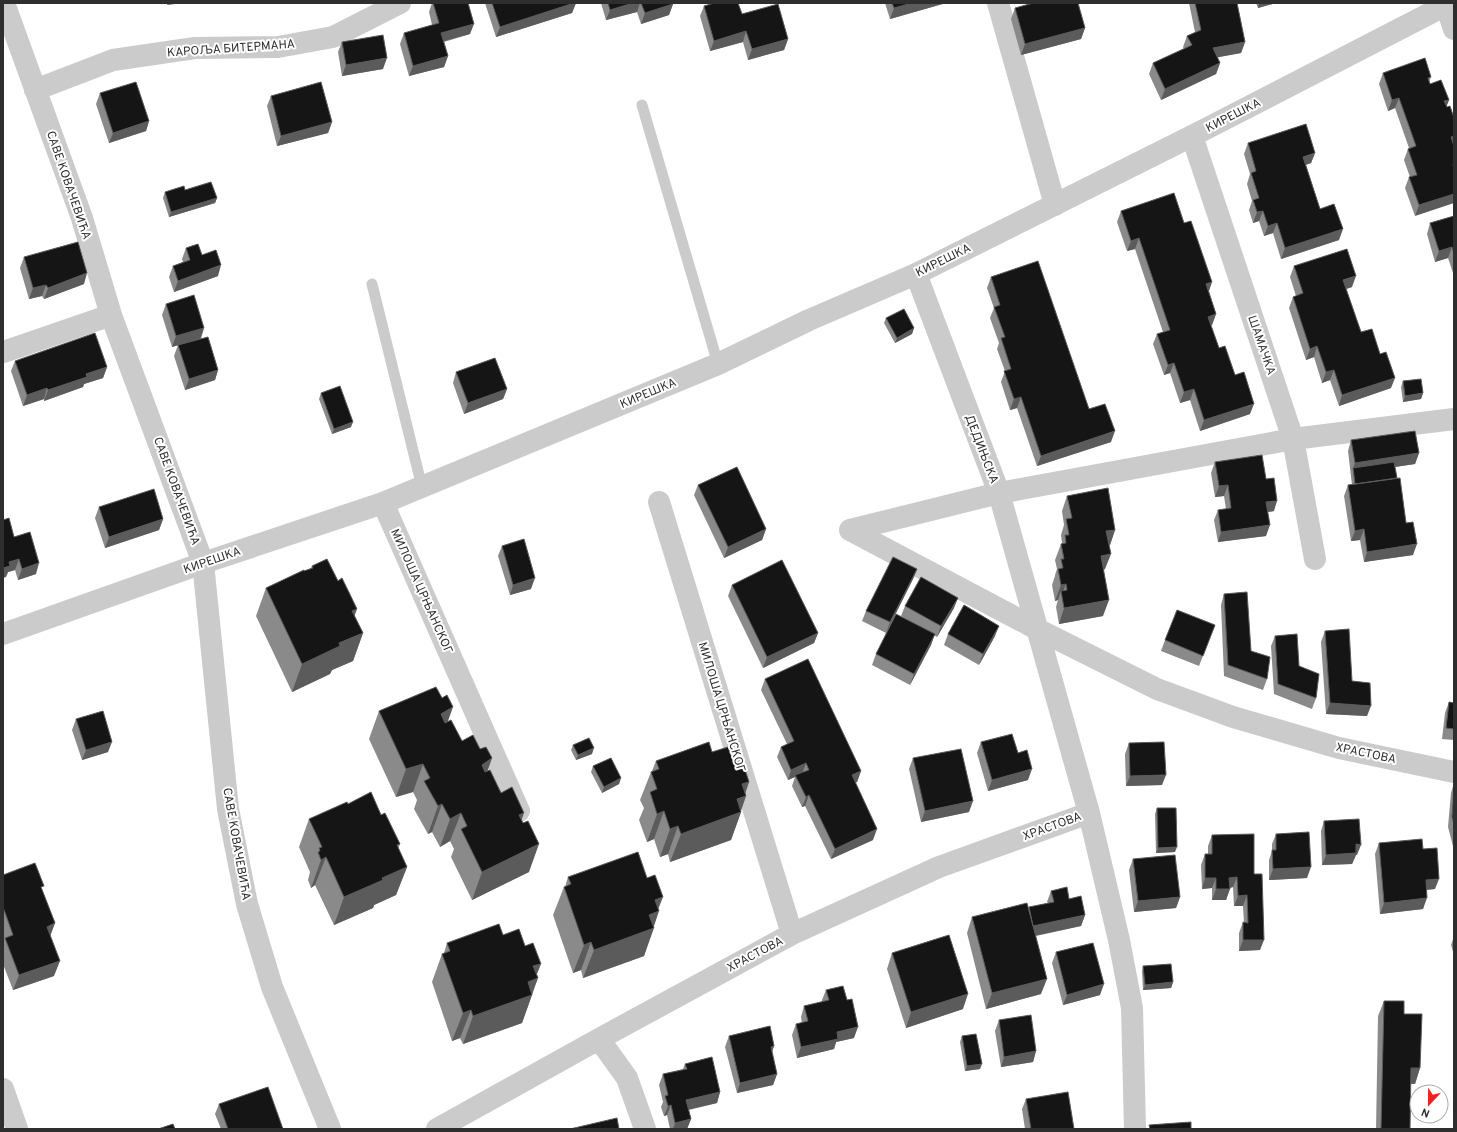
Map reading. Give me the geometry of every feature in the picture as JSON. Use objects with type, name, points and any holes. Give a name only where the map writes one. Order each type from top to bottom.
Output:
[{"type":"street","name":"САВЕ КОВАЧЕВИЋА","points":[[4,3],[82,218],[111,315],[203,563],[228,809],[247,904],[272,987],[330,1129]]},
{"type":"street","name":"КАРОЉА БИТЕРМАНА","points":[[35,90],[113,60],[195,48],[278,47],[333,37],[400,3]]},
{"type":"street","points":[[998,3],[1055,205]]},
{"type":"street","points":[[1448,4],[1454,29]]},
{"type":"street","name":"КИРЕШКА","points":[[3,634],[203,563],[384,503],[718,364],[809,320],[916,274],[1192,136],[1448,4]]},
{"type":"street","name":"ШАМАЧКА","points":[[1192,136],[1293,439],[1315,559]]},
{"type":"street","name":"ДЕДИЊСКА","points":[[916,274],[999,493],[1037,629]]},
{"type":"street","points":[[3,352],[111,315]]},
{"type":"street","points":[[999,493],[1293,439],[1454,419]]},
{"type":"street","name":"ХРАСТОВА","points":[[999,493],[850,530],[1037,629],[1157,689],[1232,718],[1340,748],[1454,772]]},
{"type":"street","name":"МИЛОША ЦРЊАНСКОГ","points":[[659,502],[792,934]]},
{"type":"street","name":"МИЛОША ЦРЊАНСКОГ","points":[[384,503],[519,811]]},
{"type":"street","name":"ХРАСТОВА","points":[[1037,629],[1089,813],[1119,940],[1132,1008],[1135,1129]]},
{"type":"street","name":"ХРАСТОВА","points":[[437,1129],[792,934],[939,867],[1089,813]]},
{"type":"street","points":[[599,1039],[627,1078],[645,1129]]},
{"type":"street","points":[[3,1089],[17,1129]]},
{"type":"lane","points":[[642,106],[718,364]]},
{"type":"lane","points":[[372,284],[422,487]]},
{"type":"building","points":[[433,3],[468,3],[474,24],[441,33],[448,56],[413,66],[404,33],[439,23]]},
{"type":"building","points":[[492,3],[574,3],[500,27]]},
{"type":"building","points":[[608,3],[633,3],[610,10]]},
{"type":"building","points":[[641,3],[673,3],[673,4],[645,13]]},
{"type":"building","points":[[714,3],[738,3],[742,14],[778,4],[788,39],[752,49],[746,31],[714,41],[704,6]]},
{"type":"building","points":[[892,3],[912,3],[894,8]]},
{"type":"building","points":[[1033,3],[1078,3],[1085,28],[1025,44],[1015,8]]},
{"type":"building","points":[[1195,3],[1237,3],[1245,42],[1213,48],[1220,63],[1165,89],[1153,63],[1192,45],[1187,36],[1201,30]]},
{"type":"building","points":[[383,35],[387,58],[346,65],[342,42]]},
{"type":"building","points":[[1425,58],[1431,77],[1428,78],[1430,84],[1441,80],[1449,100],[1444,101],[1447,107],[1450,106],[1454,118],[1454,136],[1451,137],[1454,146],[1454,194],[1419,205],[1409,177],[1417,175],[1408,149],[1416,146],[1399,98],[1392,100],[1383,73]]},
{"type":"building","points":[[136,82],[149,121],[113,133],[100,93]]},
{"type":"building","points":[[321,82],[332,122],[281,136],[271,96]]},
{"type":"building","points":[[1306,124],[1315,153],[1303,157],[1320,209],[1334,204],[1343,229],[1285,248],[1277,223],[1268,226],[1263,211],[1257,212],[1253,200],[1259,198],[1251,173],[1256,171],[1248,143]]},
{"type":"building","points":[[211,182],[217,198],[171,212],[165,192],[184,186],[185,190]]},
{"type":"building","points":[[1174,193],[1184,223],[1191,221],[1212,282],[1206,284],[1216,314],[1208,317],[1219,348],[1225,346],[1235,375],[1244,372],[1254,404],[1204,420],[1194,389],[1184,392],[1174,363],[1168,365],[1157,334],[1170,330],[1139,238],[1131,241],[1121,211]]},
{"type":"building","points":[[1454,216],[1454,254],[1452,247],[1439,251],[1430,223]]},
{"type":"building","points":[[78,242],[87,273],[48,288],[46,285],[33,288],[24,257]]},
{"type":"building","points":[[198,244],[202,255],[216,250],[221,265],[178,281],[173,266],[190,260],[186,248]]},
{"type":"building","points":[[1347,249],[1356,276],[1343,280],[1361,332],[1372,329],[1380,354],[1386,352],[1395,378],[1342,395],[1334,370],[1326,372],[1317,346],[1310,349],[1293,297],[1303,293],[1294,266]]},
{"type":"building","points":[[1038,261],[1089,409],[1105,404],[1115,431],[1041,456],[1021,397],[1014,399],[1004,371],[1011,369],[1001,338],[1005,337],[994,307],[1000,305],[991,277]]},
{"type":"building","points":[[194,295],[204,328],[176,336],[166,304]]},
{"type":"building","points":[[904,309],[914,328],[897,338],[886,318]]},
{"type":"building","points":[[95,333],[107,367],[86,374],[87,377],[48,390],[47,388],[27,395],[15,361]]},
{"type":"building","points":[[208,337],[218,370],[189,379],[178,345]]},
{"type":"building","points":[[495,358],[507,389],[468,403],[456,372]]},
{"type":"building","points":[[1421,379],[1423,393],[1405,396],[1403,381]]},
{"type":"building","points":[[340,386],[353,422],[334,429],[321,393]]},
{"type":"building","points":[[1415,431],[1419,453],[1355,463],[1351,440]]},
{"type":"building","points":[[1262,455],[1266,479],[1274,478],[1277,501],[1266,502],[1270,525],[1221,532],[1218,510],[1231,508],[1228,485],[1219,486],[1215,462]]},
{"type":"building","points":[[1394,462],[1397,478],[1355,484],[1353,468]]},
{"type":"building","points":[[737,467],[766,529],[728,547],[698,485]]},
{"type":"building","points":[[1400,478],[1406,523],[1413,522],[1417,544],[1367,552],[1364,529],[1355,531],[1348,485]]},
{"type":"building","points":[[1108,488],[1115,530],[1106,531],[1111,554],[1101,556],[1109,600],[1064,608],[1061,591],[1067,590],[1066,584],[1061,585],[1058,569],[1063,568],[1061,559],[1064,559],[1061,544],[1066,543],[1065,535],[1069,535],[1066,519],[1072,518],[1067,496]]},
{"type":"building","points":[[154,489],[163,519],[109,537],[99,507]]},
{"type":"building","points":[[9,518],[14,537],[30,532],[39,563],[22,569],[19,559],[9,562],[10,566],[3,568],[3,520]]},
{"type":"building","points":[[524,539],[535,578],[513,585],[502,546]]},
{"type":"building","points":[[893,557],[917,569],[890,622],[866,611]]},
{"type":"building","points":[[327,559],[338,581],[342,578],[357,609],[352,611],[363,633],[339,643],[340,646],[302,664],[266,588],[304,570],[313,568],[312,566]]},
{"type":"building","points":[[782,560],[818,633],[767,657],[732,585]]},
{"type":"building","points":[[921,577],[958,598],[941,626],[905,606]]},
{"type":"building","points":[[1247,592],[1251,651],[1270,657],[1267,679],[1228,665],[1224,594]]},
{"type":"building","points":[[964,605],[999,626],[983,654],[948,634]]},
{"type":"building","points":[[1177,610],[1215,625],[1203,656],[1165,640]]},
{"type":"building","points":[[896,614],[935,634],[914,674],[876,654]]},
{"type":"building","points":[[1349,629],[1352,681],[1370,683],[1371,706],[1330,703],[1325,631]]},
{"type":"building","points":[[1297,634],[1299,666],[1319,674],[1316,698],[1278,684],[1275,636]]},
{"type":"building","points":[[808,659],[861,771],[852,775],[877,829],[835,849],[809,795],[806,797],[795,775],[809,770],[806,763],[791,770],[781,747],[794,741],[765,679]]},
{"type":"building","points":[[436,687],[442,698],[447,695],[453,707],[441,714],[445,723],[451,720],[462,741],[473,735],[480,749],[486,747],[492,758],[482,765],[485,772],[490,770],[501,793],[512,787],[524,813],[519,815],[523,823],[528,821],[539,844],[482,872],[461,829],[467,826],[461,813],[450,819],[442,804],[438,806],[424,781],[430,778],[423,764],[406,769],[379,711]]},
{"type":"building","points":[[1449,702],[1454,703],[1454,729],[1446,728]]},
{"type":"building","points":[[103,711],[112,742],[86,750],[76,719]]},
{"type":"building","points":[[1012,734],[1018,753],[1027,750],[1032,769],[992,780],[981,742]]},
{"type":"building","points":[[589,738],[594,748],[578,755],[573,745]]},
{"type":"building","points":[[709,742],[712,752],[728,747],[734,763],[742,760],[749,782],[742,784],[746,796],[737,799],[741,812],[681,834],[678,826],[670,829],[664,811],[657,814],[650,792],[657,789],[651,772],[659,769],[656,761]]},
{"type":"building","points":[[1164,742],[1166,775],[1130,776],[1129,743]]},
{"type":"building","points":[[961,749],[973,801],[925,811],[913,758]]},
{"type":"building","points":[[611,758],[621,778],[604,787],[593,766]]},
{"type":"building","points":[[1454,789],[1454,824],[1452,817]]},
{"type":"building","points":[[371,792],[381,815],[385,813],[400,844],[397,845],[407,867],[382,878],[383,880],[344,897],[326,857],[321,860],[318,852],[320,851],[319,848],[322,847],[309,819],[347,802],[348,804]]},
{"type":"building","points":[[1157,808],[1176,808],[1177,847],[1158,848]]},
{"type":"building","points":[[1359,819],[1361,845],[1356,844],[1356,853],[1326,855],[1324,821]]},
{"type":"building","points":[[1309,832],[1311,867],[1273,869],[1272,850],[1276,850],[1276,834]]},
{"type":"building","points":[[1254,834],[1254,874],[1262,874],[1264,940],[1243,940],[1243,922],[1248,923],[1247,895],[1238,896],[1237,877],[1229,878],[1230,889],[1216,889],[1216,878],[1205,878],[1205,854],[1212,854],[1212,835]]},
{"type":"building","points":[[1422,839],[1423,849],[1437,848],[1439,879],[1426,880],[1427,898],[1384,903],[1379,843]]},
{"type":"building","points":[[638,852],[647,878],[655,875],[663,897],[655,900],[659,911],[649,915],[654,928],[594,950],[591,942],[584,945],[564,887],[571,884],[568,877]]},
{"type":"building","points":[[1175,855],[1180,897],[1138,901],[1133,859]]},
{"type":"building","points":[[35,863],[44,886],[41,887],[55,923],[47,927],[60,961],[19,975],[5,938],[13,935],[3,907],[3,875]]},
{"type":"building","points":[[1067,887],[1069,899],[1081,896],[1085,915],[1033,926],[1029,907],[1054,902],[1051,891]]},
{"type":"building","points":[[1027,903],[1047,979],[992,993],[972,917]]},
{"type":"building","points":[[499,924],[503,935],[519,929],[525,946],[533,943],[541,964],[533,966],[538,978],[528,982],[532,995],[473,1016],[471,1010],[463,1013],[442,954],[450,951],[447,943]]},
{"type":"building","points":[[949,935],[968,994],[911,1012],[892,953]]},
{"type":"building","points":[[1093,943],[1104,984],[1067,995],[1056,952]]},
{"type":"building","points":[[1171,964],[1173,982],[1145,985],[1143,966]]},
{"type":"building","points":[[843,986],[847,1000],[852,999],[858,1027],[837,1032],[838,1039],[801,1047],[796,1024],[808,1021],[804,1006],[829,1000],[826,990]]},
{"type":"building","points":[[1384,1001],[1404,1001],[1404,1014],[1422,1014],[1420,1068],[1411,1068],[1411,1084],[1409,1084],[1410,1129],[1381,1129]]},
{"type":"building","points":[[1031,1015],[1036,1051],[1004,1057],[999,1020]]},
{"type":"building","points":[[770,1026],[774,1046],[771,1047],[777,1074],[740,1083],[729,1036]]},
{"type":"building","points":[[976,1034],[982,1064],[967,1066],[962,1036]]},
{"type":"building","points":[[712,1057],[720,1092],[686,1100],[691,1119],[675,1123],[671,1105],[668,1106],[665,1096],[668,1095],[663,1074],[687,1069],[685,1064]]},
{"type":"building","points":[[268,1087],[283,1129],[228,1129],[219,1104]]},
{"type":"building","points":[[1068,1092],[1074,1129],[1031,1129],[1026,1099]]},
{"type":"building","points":[[617,1118],[619,1129],[570,1129]]},
{"type":"building","points":[[1191,1122],[1191,1129],[1150,1129],[1149,1125]]},
{"type":"building","points":[[173,1124],[175,1129],[158,1129]]}]
